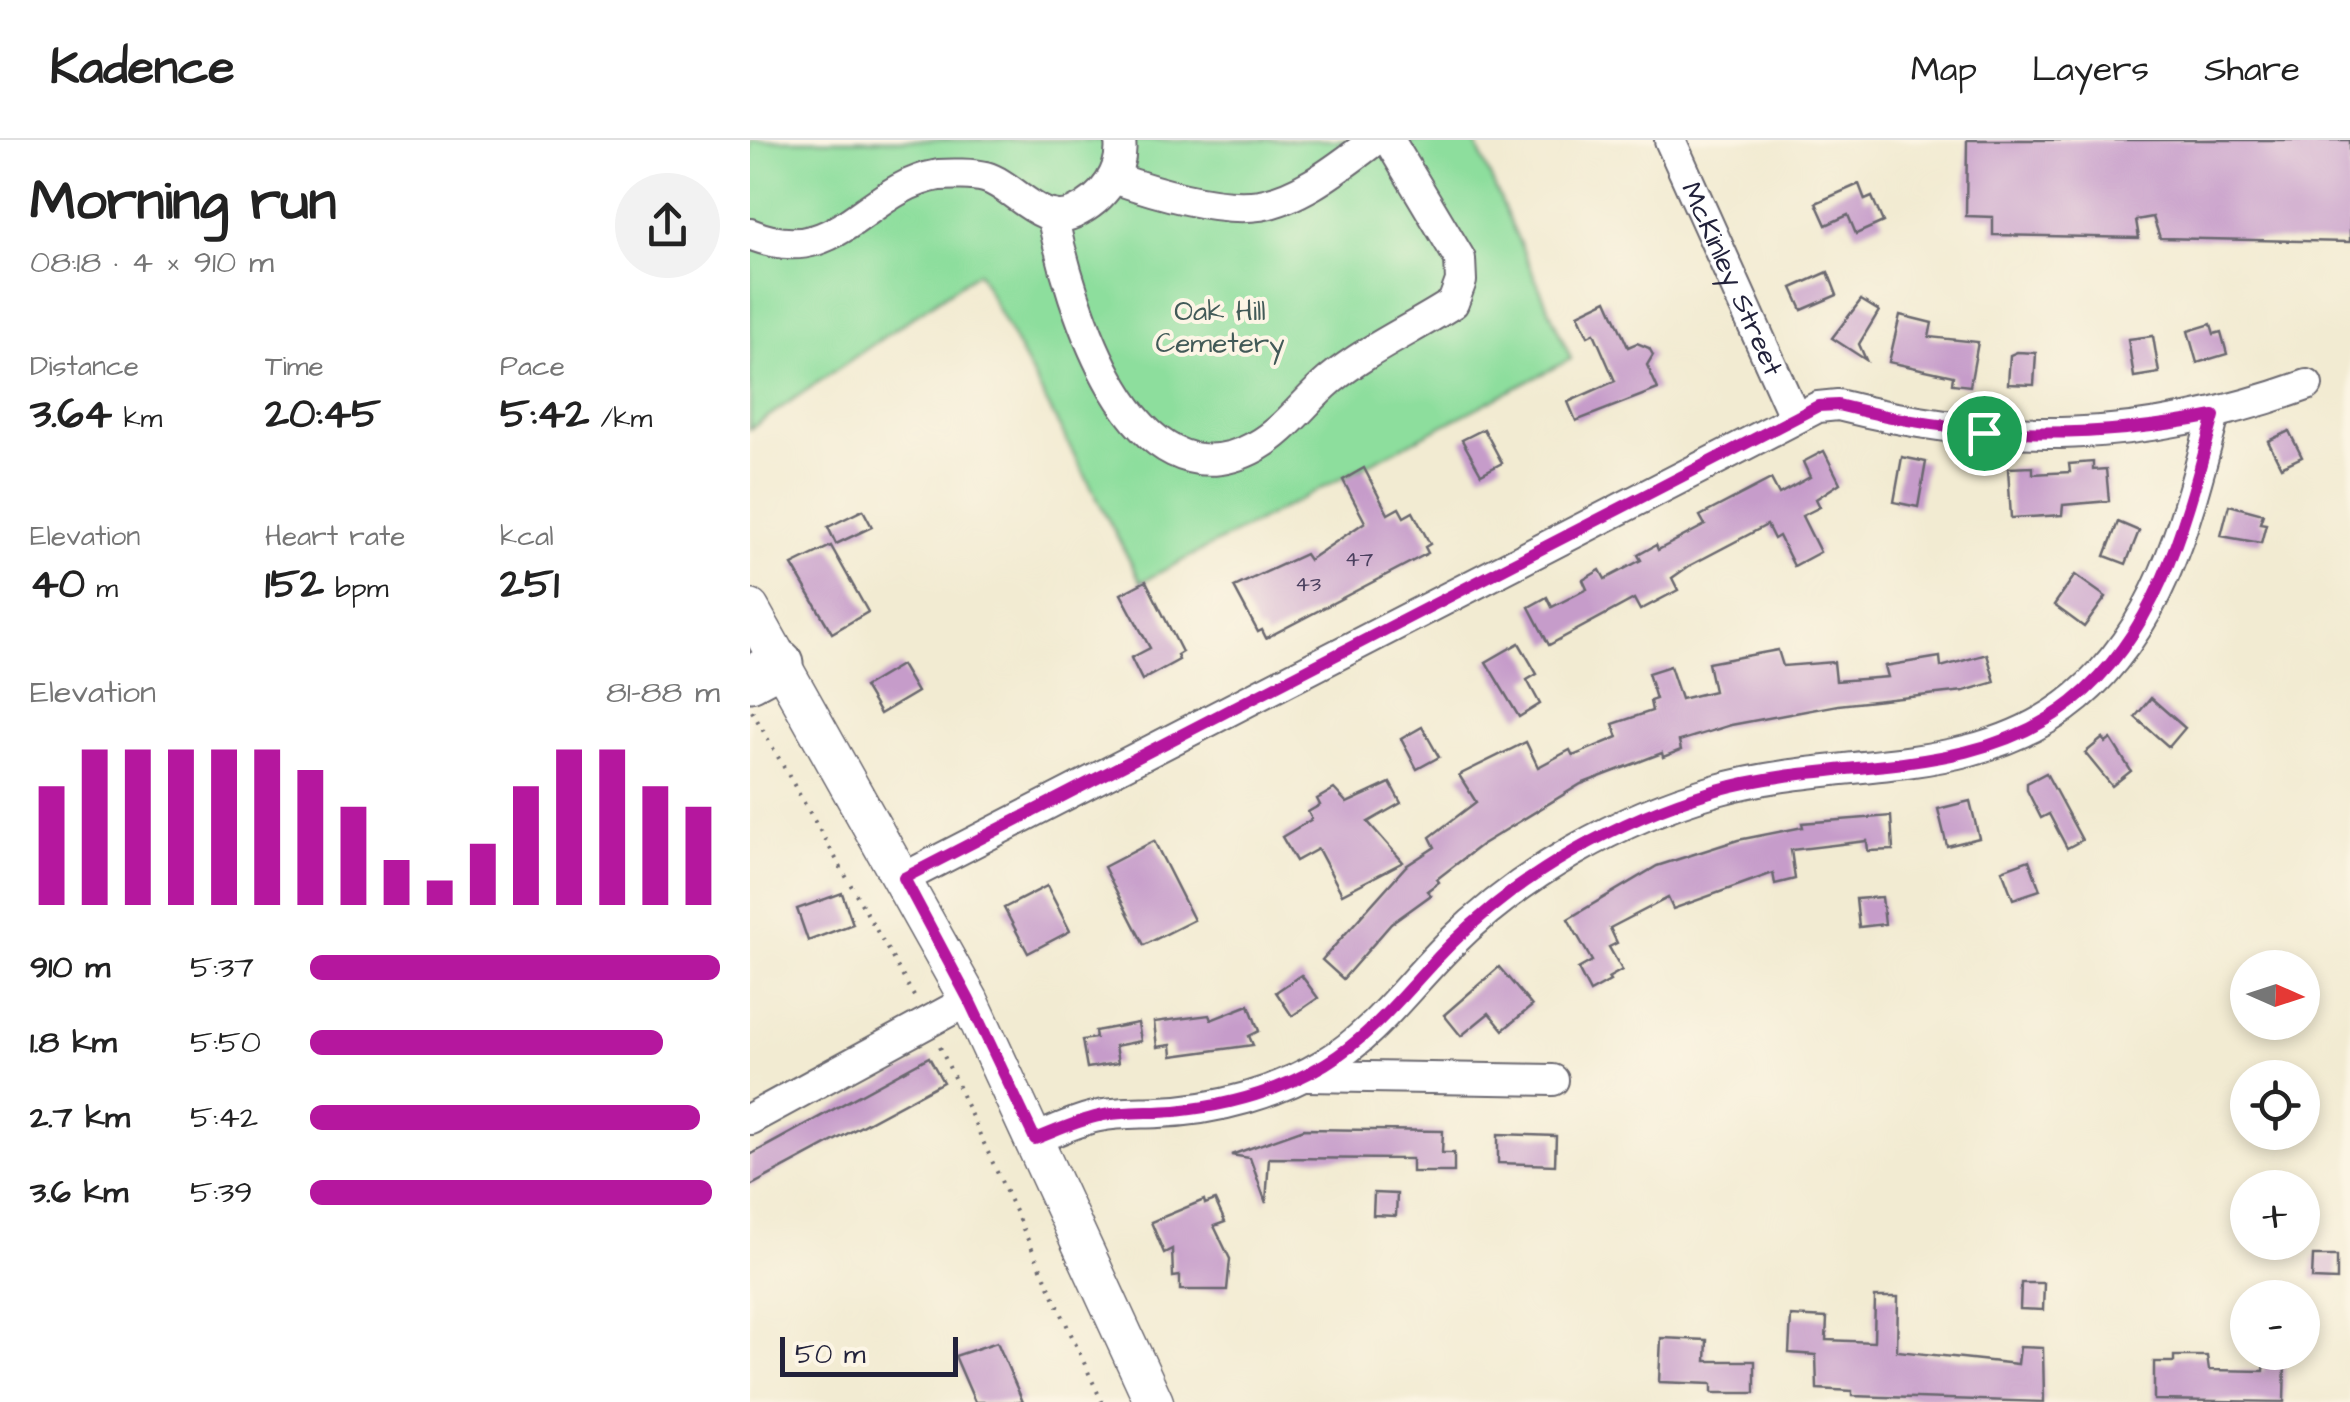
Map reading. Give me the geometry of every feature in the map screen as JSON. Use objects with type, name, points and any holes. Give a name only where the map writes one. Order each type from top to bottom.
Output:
[{"type":"main road","points":[[750,608],[765,671],[904,878],[969,1000],[1154,1402]]},
{"type":"street","points":[[750,234],[806,246],[843,230],[896,192],[938,176],[986,177],[1052,216],[1072,214],[1114,178],[1122,160],[1120,140]]},
{"type":"street","points":[[1114,178],[1162,194],[1258,205],[1294,194],[1374,140]]},
{"type":"street","points":[[1052,216],[1079,319],[1116,396],[1163,446],[1197,456],[1230,456],[1256,446],[1283,427],[1359,358],[1453,303],[1461,281],[1460,260],[1388,140]]},
{"type":"street","name":"McKinley Street","points":[[1670,140],[1795,418]]},
{"type":"street","points":[[904,878],[1795,418],[1831,404],[1948,429],[2036,436],[2109,432],[2214,416],[2307,384]]},
{"type":"street","points":[[1035,1139],[1102,1115],[1179,1110],[1238,1100],[1303,1076],[1355,1043],[1487,912],[1611,832],[1693,797],[1763,778],[1976,752],[2014,738],[2060,710],[2100,675],[2156,593],[2184,527],[2214,416]]},
{"type":"street","points":[[750,1119],[969,1000]]},
{"type":"street","points":[[1303,1076],[1553,1080]]},
{"type":"green space","name":"Oak Hill Cemetery","points":[[750,140],[1474,140],[1571,359],[1141,582],[978,272],[750,429]]},
{"type":"building","points":[[1967,140],[2350,140],[2350,242],[2160,238],[2153,217],[2136,220],[2139,238],[1993,235],[1993,217],[1966,216]]},
{"type":"building","points":[[1859,184],[1865,200],[1872,197],[1883,222],[1856,234],[1848,215],[1826,225],[1816,203]]},
{"type":"building","points":[[1828,272],[1837,295],[1802,310],[1792,288]]},
{"type":"building","points":[[1607,300],[1628,347],[1637,343],[1649,348],[1653,355],[1647,365],[1658,389],[1576,421],[1568,402],[1615,381],[1594,333],[1588,336],[1578,314]]},
{"type":"building","points":[[1861,300],[1879,311],[1859,344],[1866,360],[1832,338]]},
{"type":"building","points":[[1900,315],[1932,323],[1929,337],[1978,342],[1970,386],[1952,384],[1953,376],[1889,362]]},
{"type":"building","points":[[2211,324],[2214,334],[2221,332],[2227,354],[2197,363],[2188,331]]},
{"type":"building","points":[[2153,336],[2159,373],[2134,377],[2128,339]]},
{"type":"building","points":[[2036,353],[2034,385],[2008,384],[2010,355]]},
{"type":"building","points":[[1484,429],[1502,463],[1481,474],[1462,440]]},
{"type":"building","points":[[2289,431],[2302,457],[2281,467],[2268,441]]},
{"type":"building","points":[[1824,451],[1840,483],[1816,499],[1820,507],[1802,516],[1820,552],[1794,566],[1779,536],[1774,539],[1767,525],[1672,578],[1678,590],[1640,610],[1634,599],[1549,645],[1529,607],[1547,597],[1552,607],[1587,589],[1583,580],[1600,570],[1605,579],[1641,560],[1638,555],[1656,545],[1658,550],[1705,525],[1700,516],[1771,479],[1779,494],[1810,477],[1803,462]]},
{"type":"building","points":[[1902,457],[1926,462],[1918,507],[1894,502]]},
{"type":"building","points":[[2093,462],[2093,470],[2106,469],[2109,501],[2063,505],[2062,515],[2011,518],[2008,468],[2033,467],[2033,474],[2070,472],[2069,464]]},
{"type":"building","points":[[1364,468],[1388,514],[1399,508],[1404,517],[1413,512],[1430,544],[1425,547],[1428,553],[1266,638],[1262,630],[1258,632],[1234,587],[1305,554],[1309,560],[1365,522],[1343,480]]},
{"type":"building","points":[[2229,505],[2263,514],[2260,523],[2266,524],[2261,543],[2221,536]]},
{"type":"building","points":[[863,510],[872,527],[836,544],[828,527]]},
{"type":"building","points":[[2118,522],[2139,531],[2126,564],[2105,556]]},
{"type":"building","points":[[831,546],[868,612],[832,633],[792,565]]},
{"type":"building","points":[[2075,575],[2106,597],[2084,627],[2054,605]]},
{"type":"building","points":[[1146,581],[1182,652],[1177,655],[1179,660],[1142,680],[1131,658],[1150,648],[1121,594]]},
{"type":"building","points":[[1519,643],[1537,674],[1527,680],[1540,704],[1519,717],[1486,662]]},
{"type":"building","points":[[1778,650],[1783,666],[1834,662],[1836,681],[1888,677],[1885,666],[1940,657],[1941,667],[1987,654],[1995,682],[1964,691],[1838,705],[1731,725],[1679,741],[1681,750],[1663,757],[1662,753],[1581,784],[1481,845],[1437,879],[1439,882],[1427,891],[1431,895],[1391,924],[1343,979],[1322,960],[1406,866],[1435,847],[1430,837],[1476,802],[1459,775],[1526,742],[1538,767],[1570,750],[1573,756],[1618,737],[1613,724],[1652,711],[1650,701],[1656,699],[1648,673],[1670,666],[1681,699],[1714,691],[1708,663]]},
{"type":"building","points":[[901,665],[917,692],[880,714],[864,687]]},
{"type":"building","points":[[2151,698],[2185,728],[2169,747],[2135,717]]},
{"type":"building","points":[[1422,727],[1439,757],[1417,769],[1401,739]]},
{"type":"building","points":[[2103,738],[2106,743],[2111,739],[2131,771],[2112,786],[2085,753]]},
{"type":"building","points":[[2046,773],[2082,840],[2067,848],[2049,814],[2041,818],[2027,790],[2027,783]]},
{"type":"building","points":[[1390,783],[1401,803],[1368,822],[1403,862],[1342,894],[1318,849],[1296,861],[1282,837],[1312,819],[1308,812],[1320,805],[1317,799],[1334,789],[1347,803]]},
{"type":"building","points":[[1970,801],[1979,838],[1947,846],[1938,809]]},
{"type":"building","points":[[1891,816],[1893,850],[1868,851],[1867,841],[1791,850],[1795,879],[1775,884],[1773,873],[1673,909],[1668,898],[1610,928],[1617,943],[1609,947],[1622,970],[1590,992],[1578,969],[1592,961],[1568,919],[1657,866],[1738,840],[1803,827],[1802,823]]},
{"type":"building","points":[[1154,841],[1194,920],[1144,945],[1104,867]]},
{"type":"building","points":[[2029,860],[2040,890],[2013,899],[2002,870]]},
{"type":"building","points":[[1047,886],[1070,931],[1028,953],[1004,908]]},
{"type":"building","points":[[842,893],[853,924],[808,941],[797,909]]},
{"type":"building","points":[[1882,897],[1885,924],[1859,927],[1856,899]]},
{"type":"building","points":[[1499,967],[1532,1006],[1503,1030],[1489,1013],[1461,1036],[1444,1015]]},
{"type":"building","points":[[1301,975],[1318,998],[1292,1016],[1276,992]]},
{"type":"building","points":[[1249,1005],[1259,1031],[1249,1036],[1253,1045],[1172,1056],[1171,1045],[1157,1047],[1154,1022],[1209,1015],[1211,1020]]},
{"type":"building","points":[[1138,1023],[1141,1041],[1115,1046],[1118,1063],[1087,1068],[1082,1040],[1096,1038],[1095,1031]]},
{"type":"building","points":[[929,1057],[943,1082],[750,1186],[750,1155]]},
{"type":"building","points":[[1304,1129],[1443,1131],[1442,1153],[1454,1153],[1454,1172],[1412,1172],[1412,1159],[1269,1158],[1266,1203],[1250,1158],[1231,1155]]},
{"type":"building","points":[[1498,1134],[1556,1136],[1555,1165],[1498,1163]]},
{"type":"building","points":[[1374,1193],[1397,1194],[1396,1216],[1373,1215]]},
{"type":"building","points":[[1204,1200],[1205,1204],[1215,1200],[1225,1222],[1214,1226],[1230,1259],[1227,1290],[1180,1290],[1180,1276],[1173,1277],[1172,1249],[1164,1253],[1151,1222]]},
{"type":"building","points":[[2337,1256],[2337,1280],[2312,1279],[2313,1260]]},
{"type":"building","points":[[2021,1283],[2044,1283],[2043,1310],[2020,1309]]},
{"type":"building","points":[[1875,1297],[1898,1297],[1897,1351],[2018,1364],[2020,1347],[2043,1348],[2044,1402],[1852,1396],[1852,1391],[1817,1389],[1816,1355],[1789,1353],[1791,1316],[1827,1318],[1826,1340],[1874,1342]]},
{"type":"building","points":[[1661,1338],[1707,1340],[1706,1361],[1755,1361],[1755,1393],[1712,1393],[1712,1384],[1659,1382]]},
{"type":"building","points":[[997,1342],[1023,1402],[975,1402],[955,1356]]},
{"type":"building","points":[[2174,1356],[2207,1356],[2209,1370],[2285,1370],[2284,1402],[2154,1400],[2154,1362],[2174,1362]]},
{"type":"route","points":[[1838,405],[1915,424],[1984,433],[2090,434],[2214,416],[2184,527],[2148,609],[2100,675],[2060,710],[2014,738],[1976,752],[1763,778],[1693,797],[1639,818],[1559,861],[1487,912],[1449,946],[1370,1030],[1323,1066],[1238,1100],[1199,1108],[1102,1115],[1035,1139],[969,1000],[904,878],[1818,406],[1838,405]]}]
